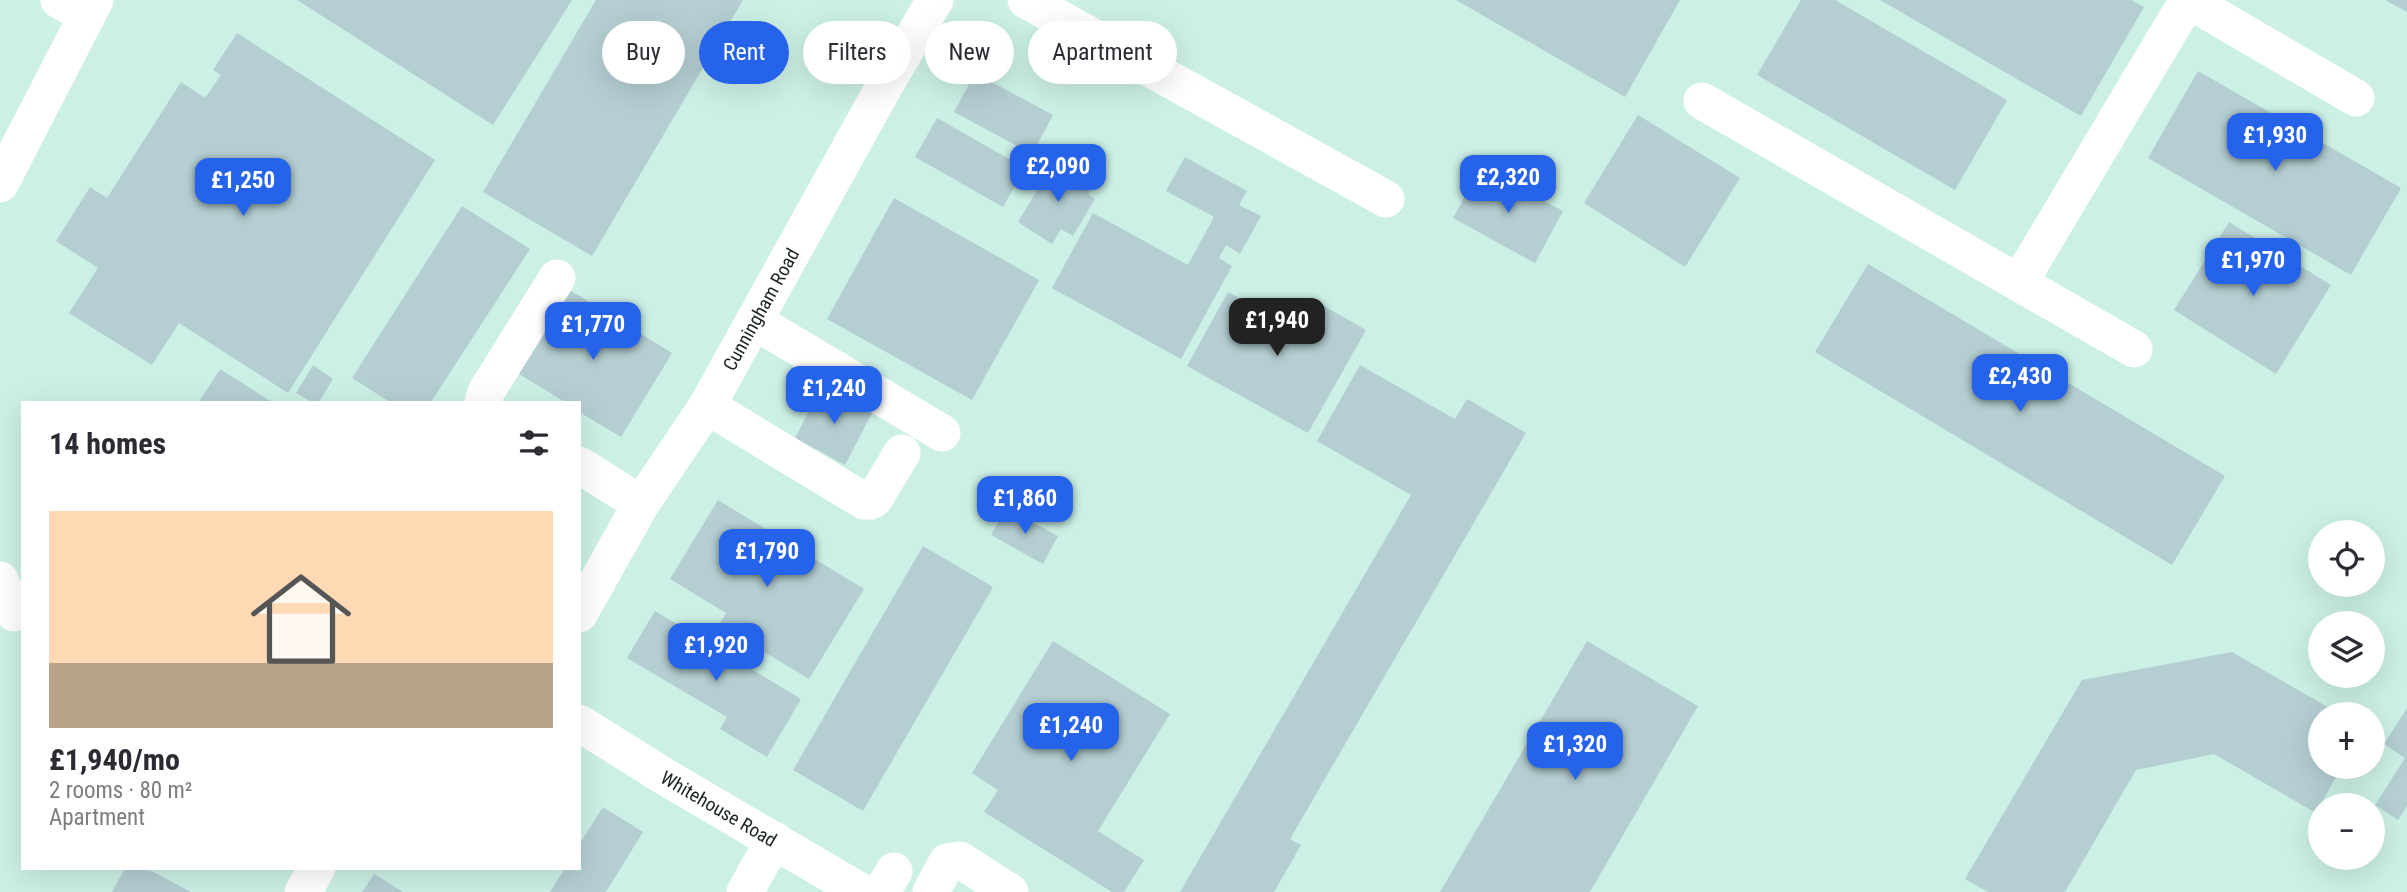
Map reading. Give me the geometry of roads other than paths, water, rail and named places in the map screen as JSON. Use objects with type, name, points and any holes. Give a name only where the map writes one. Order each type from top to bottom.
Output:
[{"type":"street","name":"Cunningham Road","points":[[581,610],[641,504],[707,406],[935,0]]},
{"type":"street","points":[[1026,0],[1386,199]]},
{"type":"street","points":[[2019,283],[2188,0],[2356,98]]},
{"type":"street","points":[[0,184],[80,5]]},
{"type":"street","points":[[1702,101],[2134,349]]},
{"type":"street","points":[[483,401],[486,392],[557,278]]},
{"type":"street","points":[[754,321],[942,433]]},
{"type":"street","points":[[707,406],[864,501],[875,498],[902,453]]},
{"type":"street","points":[[581,466],[641,504]]},
{"type":"street","points":[[0,580],[12,613]]},
{"type":"street","name":"Whitehouse Road","points":[[581,724],[861,892]]},
{"type":"street","points":[[745,892],[774,840]]},
{"type":"street","points":[[931,892],[947,862],[960,860],[1010,892]]},
{"type":"street","points":[[303,892],[316,870]]}]
